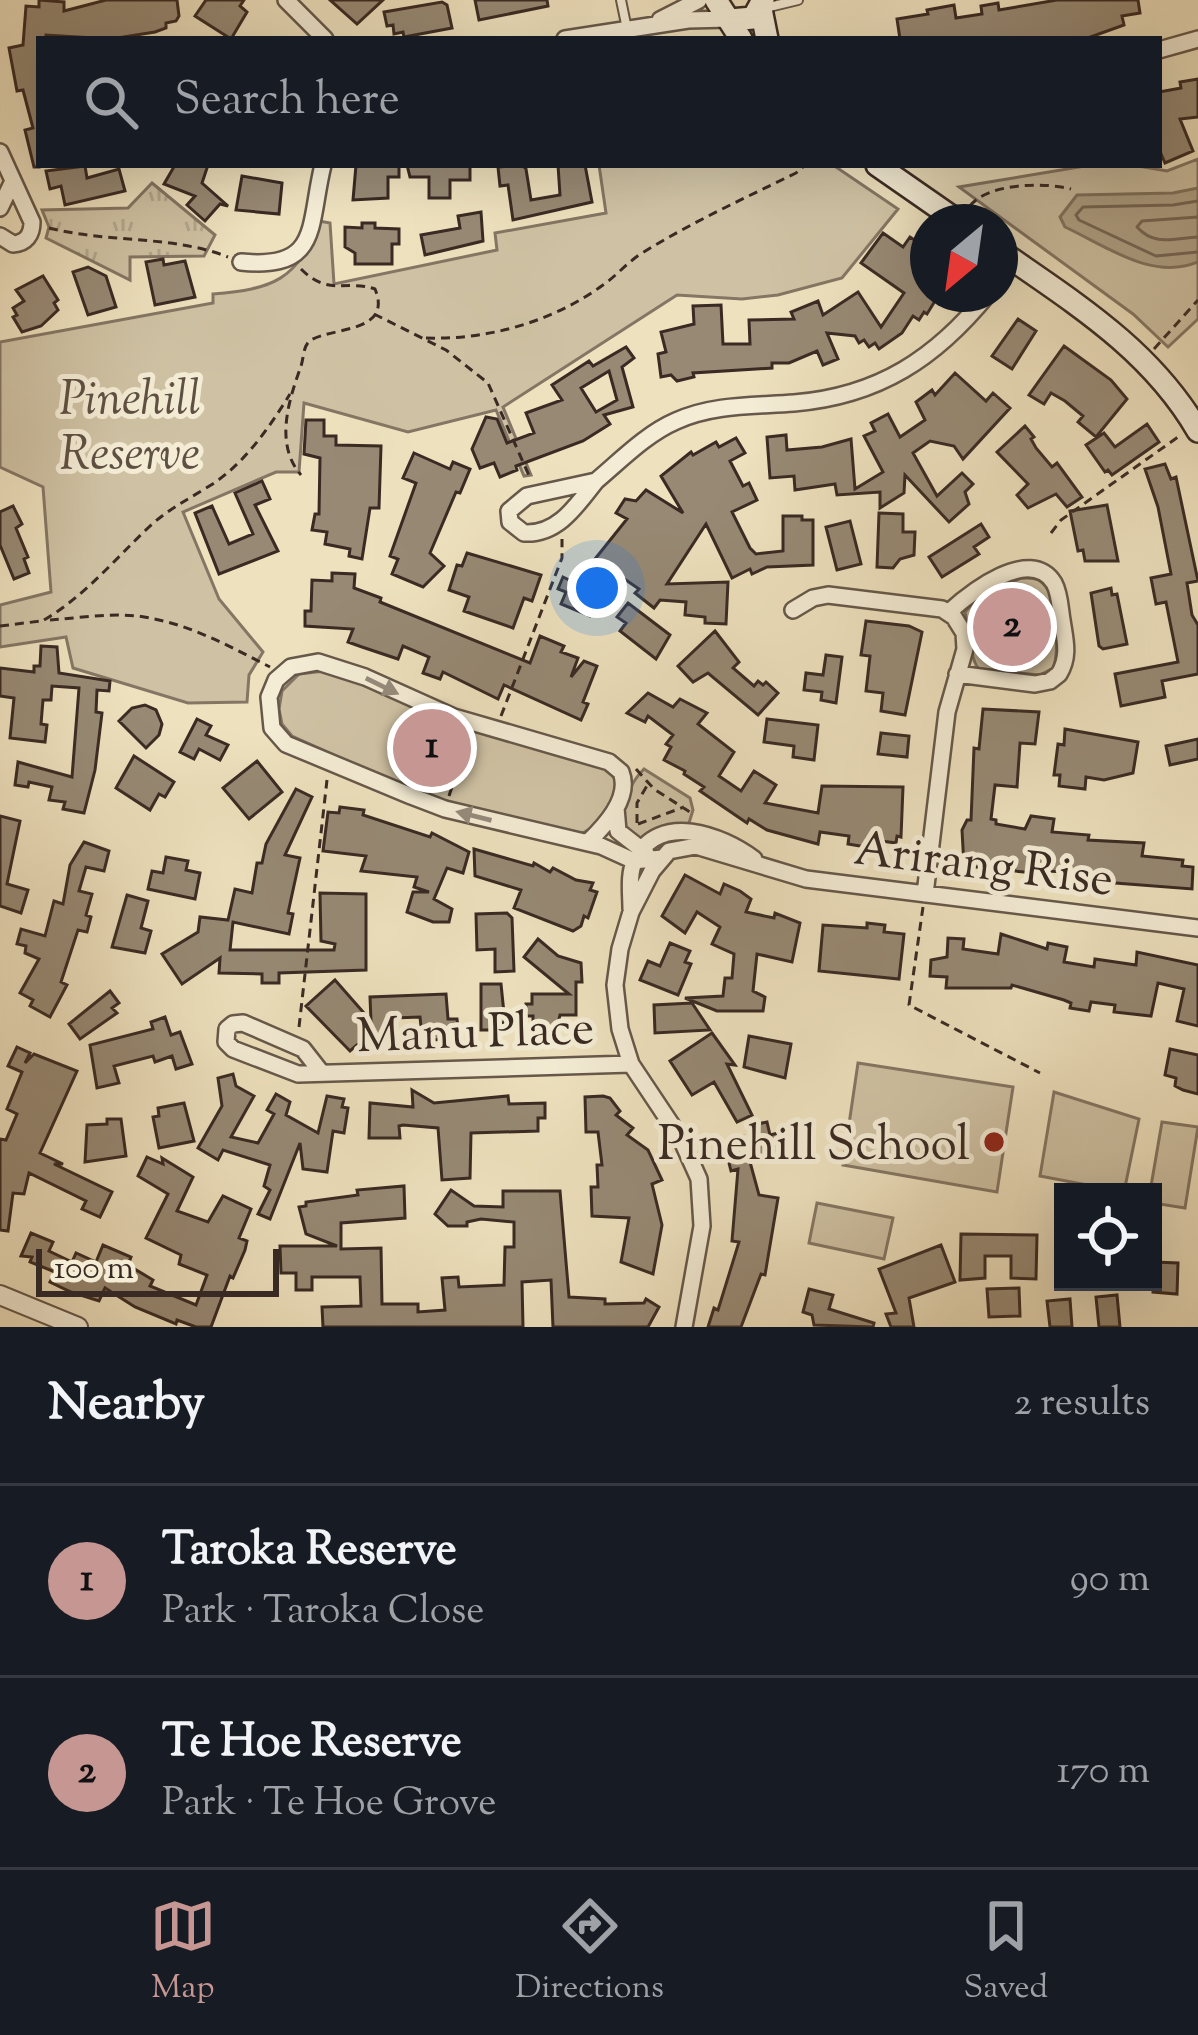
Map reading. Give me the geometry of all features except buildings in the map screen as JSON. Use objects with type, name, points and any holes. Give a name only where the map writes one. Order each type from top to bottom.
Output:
[{"type":"main road","points":[[716,0],[719,11],[734,26],[749,20],[762,6]]},
{"type":"main road","points":[[762,6],[767,36]]},
{"type":"main road","points":[[881,168],[932,204]]},
{"type":"main road","points":[[1018,271],[1102,322],[1145,359],[1168,384],[1196,428]]},
{"type":"street","points":[[286,0],[322,36]]},
{"type":"street","points":[[634,30],[699,0]]},
{"type":"street","points":[[588,36],[688,20],[734,26]]},
{"type":"street","points":[[1162,49],[1198,39]]},
{"type":"street","points":[[0,152],[32,222],[23,242],[13,244],[0,236]]},
{"type":"street","points":[[241,262],[270,265],[293,258],[309,234],[322,168]]},
{"type":"street","points":[[0,208],[13,181]]},
{"type":"street","points":[[596,481],[536,493],[513,506],[508,517],[514,527],[536,534],[562,519],[639,444],[675,421],[709,410],[805,402],[877,384],[925,360],[974,312]]},
{"type":"street","points":[[950,612],[965,598],[1014,571],[1032,569],[1054,584],[1067,648],[1059,674],[1042,683],[957,674]]},
{"type":"street","points":[[793,610],[828,595],[934,607],[950,612],[965,638],[947,712],[925,894]]},
{"type":"street","points":[[588,842],[616,805],[625,783],[609,762],[472,723],[318,662],[299,663],[282,674],[269,697],[272,728],[286,744],[445,809],[648,860]]},
{"type":"street","points":[[616,805],[618,831],[648,860]]},
{"type":"street","name":"Arirang Rise","points":[[648,860],[665,835],[695,831],[742,850],[763,866],[806,879],[1198,928]]},
{"type":"street","points":[[648,860],[620,950],[615,985],[620,1029],[631,1064],[681,1138],[699,1179],[702,1226],[684,1327]]},
{"type":"street","name":"Manu Place","points":[[320,1072],[298,1046],[243,1024],[232,1024],[225,1034],[233,1049],[281,1071],[320,1072],[631,1064]]},
{"type":"street","points":[[0,1295],[78,1327]]},
{"type":"lane","points":[[621,0],[634,30]]},
{"type":"lane","points":[[762,6],[798,0]]},
{"type":"path","points":[[426,338],[459,339],[506,331],[558,310],[717,209],[802,168]]},
{"type":"path","points":[[971,204],[978,195],[1054,184],[1071,188]]},
{"type":"path","points":[[32,222],[98,237],[202,247],[241,262]]},
{"type":"path","points":[[293,258],[306,275],[332,289],[364,286],[375,289],[379,299],[365,325],[311,340],[305,348],[290,394],[286,428],[289,453],[301,475]]},
{"type":"path","points":[[1145,359],[1198,300]]},
{"type":"path","points":[[374,314],[426,338],[468,364],[488,383],[536,493]]},
{"type":"path","points":[[44,620],[84,594],[183,499],[212,484],[243,458],[290,394]]},
{"type":"path","points":[[1051,533],[1060,520],[1196,428]]},
{"type":"path","points":[[497,729],[562,558],[562,519]]},
{"type":"path","points":[[0,626],[132,616],[160,620],[210,636],[282,674]]},
{"type":"path","points":[[445,809],[472,723]]},
{"type":"path","points":[[298,1046],[329,761]]},
{"type":"path","points":[[635,768],[648,784],[700,819]]},
{"type":"path","points":[[648,784],[637,803],[638,825],[683,807]]},
{"type":"path","points":[[925,894],[909,1005],[1040,1073]]},
{"type":"green space","points":[[1198,159],[1198,319],[1168,347],[1133,314],[1018,230],[1018,204],[982,204],[959,187],[1073,168],[1167,171]]},
{"type":"green space","name":"Pinehill Reserve","points":[[599,168],[837,168],[898,209],[842,278],[742,299],[677,295],[503,407],[531,475],[524,476],[496,410],[408,432],[304,403],[299,472],[276,472],[183,512],[219,599],[263,652],[249,675],[247,702],[188,703],[73,668],[66,637],[0,647],[0,605],[51,592],[43,487],[0,467],[0,342],[213,303],[213,294],[267,285],[302,257],[319,221],[330,223],[334,284],[497,250],[495,233],[606,213]]},
{"type":"green space","points":[[152,183],[215,235],[204,256],[130,257],[130,280],[46,238],[49,227],[42,210],[128,208]]},
{"type":"green space","points":[[1021,578],[1040,581],[1051,597],[1057,636],[1053,668],[1040,675],[979,669],[965,612]]},
{"type":"green space","points":[[325,671],[366,684],[429,714],[606,768],[616,780],[609,807],[592,828],[576,835],[422,795],[292,736],[282,724],[282,691],[299,674]]},
{"type":"green space","points":[[644,769],[690,798],[693,810],[689,823],[636,839],[627,835],[625,808],[629,791]]},
{"type":"green space","points":[[858,1063],[1013,1087],[997,1192],[843,1165]]},
{"type":"green space","points":[[1054,1092],[1139,1119],[1126,1183],[1077,1183],[1040,1176]]},
{"type":"green space","points":[[1162,1122],[1198,1127],[1185,1208],[1162,1204],[1162,1183],[1152,1183]]},
{"type":"green space","points":[[817,1203],[893,1218],[884,1259],[809,1243]]},
{"type":"water","points":[[1198,188],[1198,262],[1181,267],[1130,259],[1065,227],[1060,217],[1077,195]]},
{"type":"place","name":"Te Hoe Reserve","points":[[1012,627]]},
{"type":"place","name":"Taroka Reserve","points":[[432,748]]},
{"type":"place","name":"Pinehill School","points":[[994,1142]]}]
